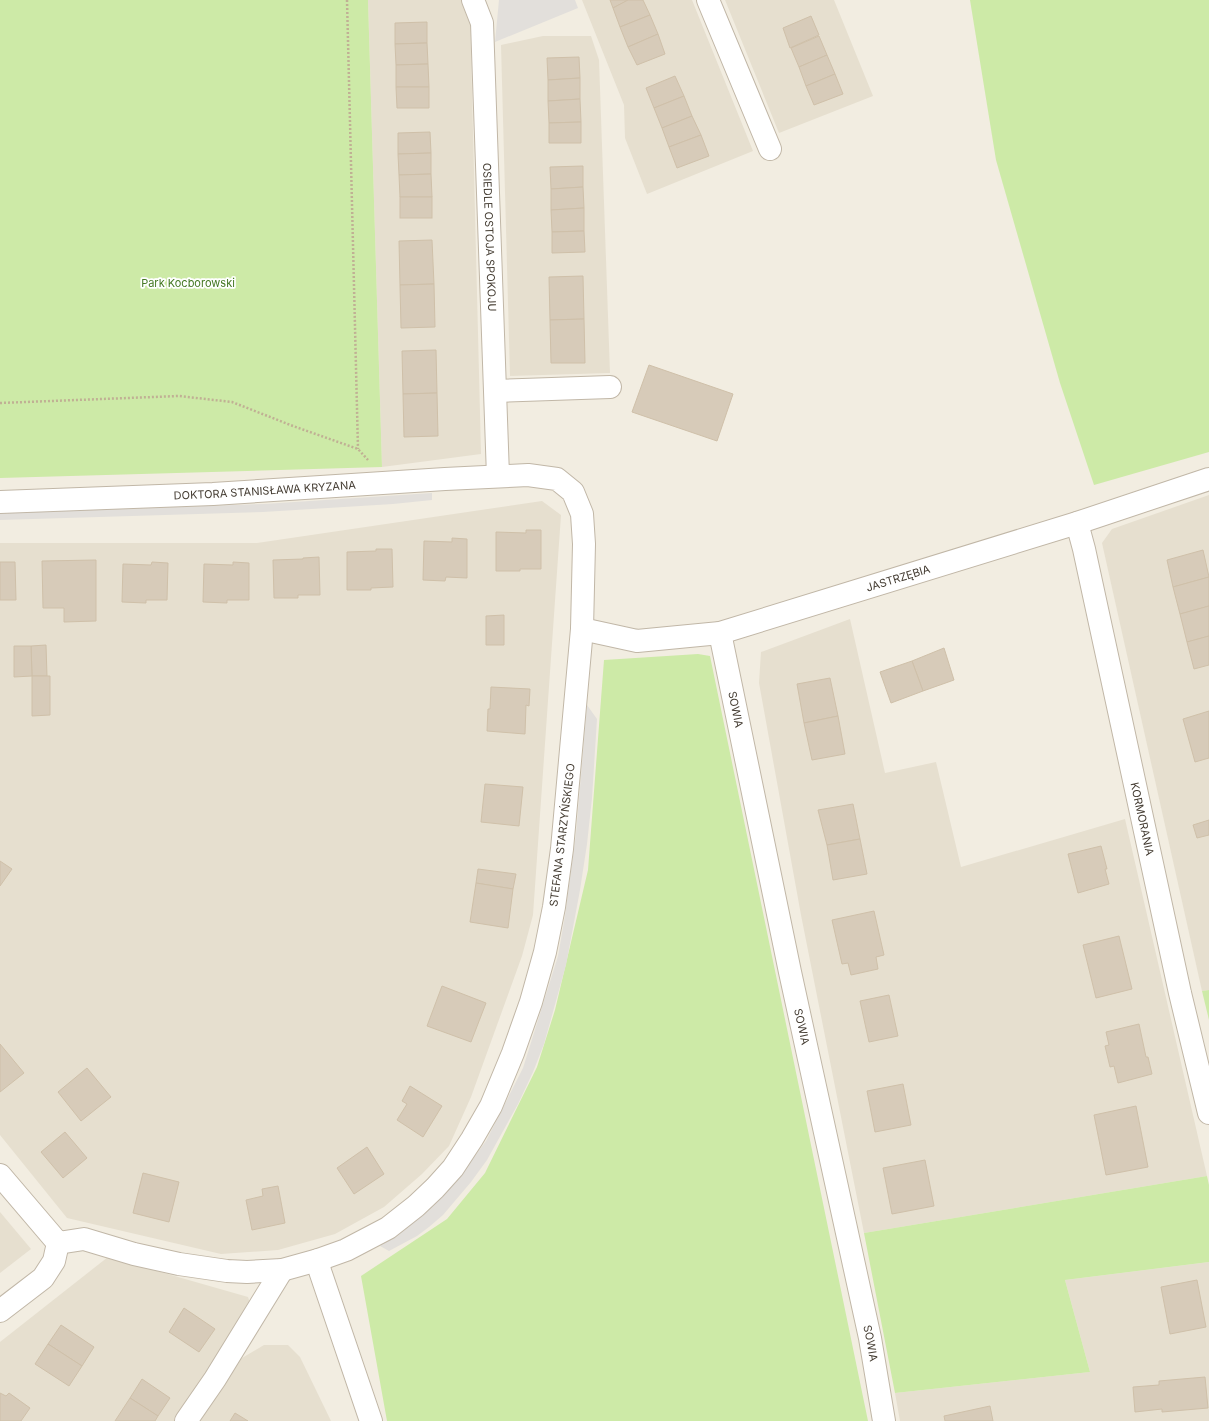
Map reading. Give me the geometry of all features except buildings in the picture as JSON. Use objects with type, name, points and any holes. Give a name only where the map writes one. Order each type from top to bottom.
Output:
[{"type":"street","name":"OSIEDLE OSTOJA SPOKOJU","points":[[473,0],[482,22],[498,476]]},
{"type":"street","points":[[708,0],[770,149]]},
{"type":"street","points":[[496,391],[610,387]]},
{"type":"street","name":"DOKTORA STANISŁAWA KRYZANA","points":[[0,502],[213,494],[528,475]]},
{"type":"street","name":"STEFANA STARZYŃSKIEGO","points":[[58,1243],[84,1239],[134,1254],[179,1264],[227,1271],[247,1272],[282,1270],[346,1250],[388,1228],[436,1188],[453,1168],[472,1140],[492,1106],[513,1053],[531,1002],[545,952],[562,849],[582,629],[584,544],[582,514],[573,492],[557,479],[528,475]]},
{"type":"street","name":"JASTRZĘBIA","points":[[582,629],[637,641],[720,633],[1077,523],[1209,479]]},
{"type":"street","name":"KORMORANIA","points":[[1077,523],[1104,640],[1180,992],[1209,1113]]},
{"type":"street","name":"SOWIA","points":[[720,633],[790,972],[870,1338],[884,1421]]},
{"type":"street","points":[[0,1175],[58,1243],[54,1261],[43,1278],[0,1311]]},
{"type":"street","points":[[318,1260],[320,1271],[371,1421]]},
{"type":"street","points":[[186,1421],[215,1379],[282,1270]]},
{"type":"path","points":[[347,0],[358,449]]},
{"type":"path","points":[[0,403],[179,396],[232,402],[358,449],[374,467],[373,485]]},
{"type":"shaded area","points":[[368,0],[465,0],[470,11],[481,454],[382,467]]},
{"type":"shaded area","points":[[499,0],[575,0],[578,8],[495,42]]},
{"type":"shaded area","points":[[582,0],[692,0],[753,151],[647,194],[625,138],[624,105]]},
{"type":"shaded area","points":[[725,0],[834,0],[873,96],[779,133]]},
{"type":"shaded area","points":[[543,36],[591,36],[599,60],[610,373],[510,376],[501,45]]},
{"type":"shaded area","points":[[432,493],[432,500],[393,504],[263,512],[0,520],[0,513],[264,504]]},
{"type":"shaded area","points":[[1209,495],[1209,990],[1202,991],[1102,543],[1112,529]]},
{"type":"shaded area","points":[[542,501],[561,515],[533,915],[522,956],[471,1097],[449,1146],[422,1174],[384,1207],[335,1234],[278,1250],[221,1254],[67,1218],[0,1135],[0,543],[257,543]]},
{"type":"shaded area","points":[[850,619],[885,773],[936,762],[961,867],[1125,819],[1207,1176],[864,1233],[801,915],[759,683],[761,652]]},
{"type":"shaded area","points":[[587,705],[597,719],[592,798],[587,844],[566,965],[544,1044],[518,1104],[487,1160],[471,1182],[443,1215],[429,1227],[417,1236],[389,1251],[380,1246],[435,1203],[450,1188],[486,1141],[523,1068],[558,956],[576,834]]},
{"type":"shaded area","points":[[0,1212],[31,1249],[0,1273]]},
{"type":"shaded area","points":[[108,1257],[248,1297],[251,1306],[174,1421],[0,1421],[0,1342]]},
{"type":"shaded area","points":[[1209,1262],[1209,1421],[900,1421],[895,1393],[1090,1372],[1065,1280]]},
{"type":"shaded area","points":[[264,1345],[288,1345],[300,1357],[331,1421],[200,1421],[242,1358]]},
{"type":"green space","name":"Park Kocborowski","points":[[0,0],[368,0],[382,467],[0,478]]},
{"type":"green space","points":[[970,0],[1209,0],[1209,452],[1094,485],[1060,383],[996,160]]},
{"type":"green space","points":[[698,654],[710,656],[868,1421],[387,1421],[361,1276],[447,1219],[485,1173],[537,1067],[555,1010],[588,870],[604,660]]},
{"type":"green space","points":[[1209,990],[1209,1020],[1202,991]]},
{"type":"green space","points":[[1207,1176],[1209,1185],[1209,1262],[1065,1280],[1090,1372],[895,1393],[864,1233]]}]
